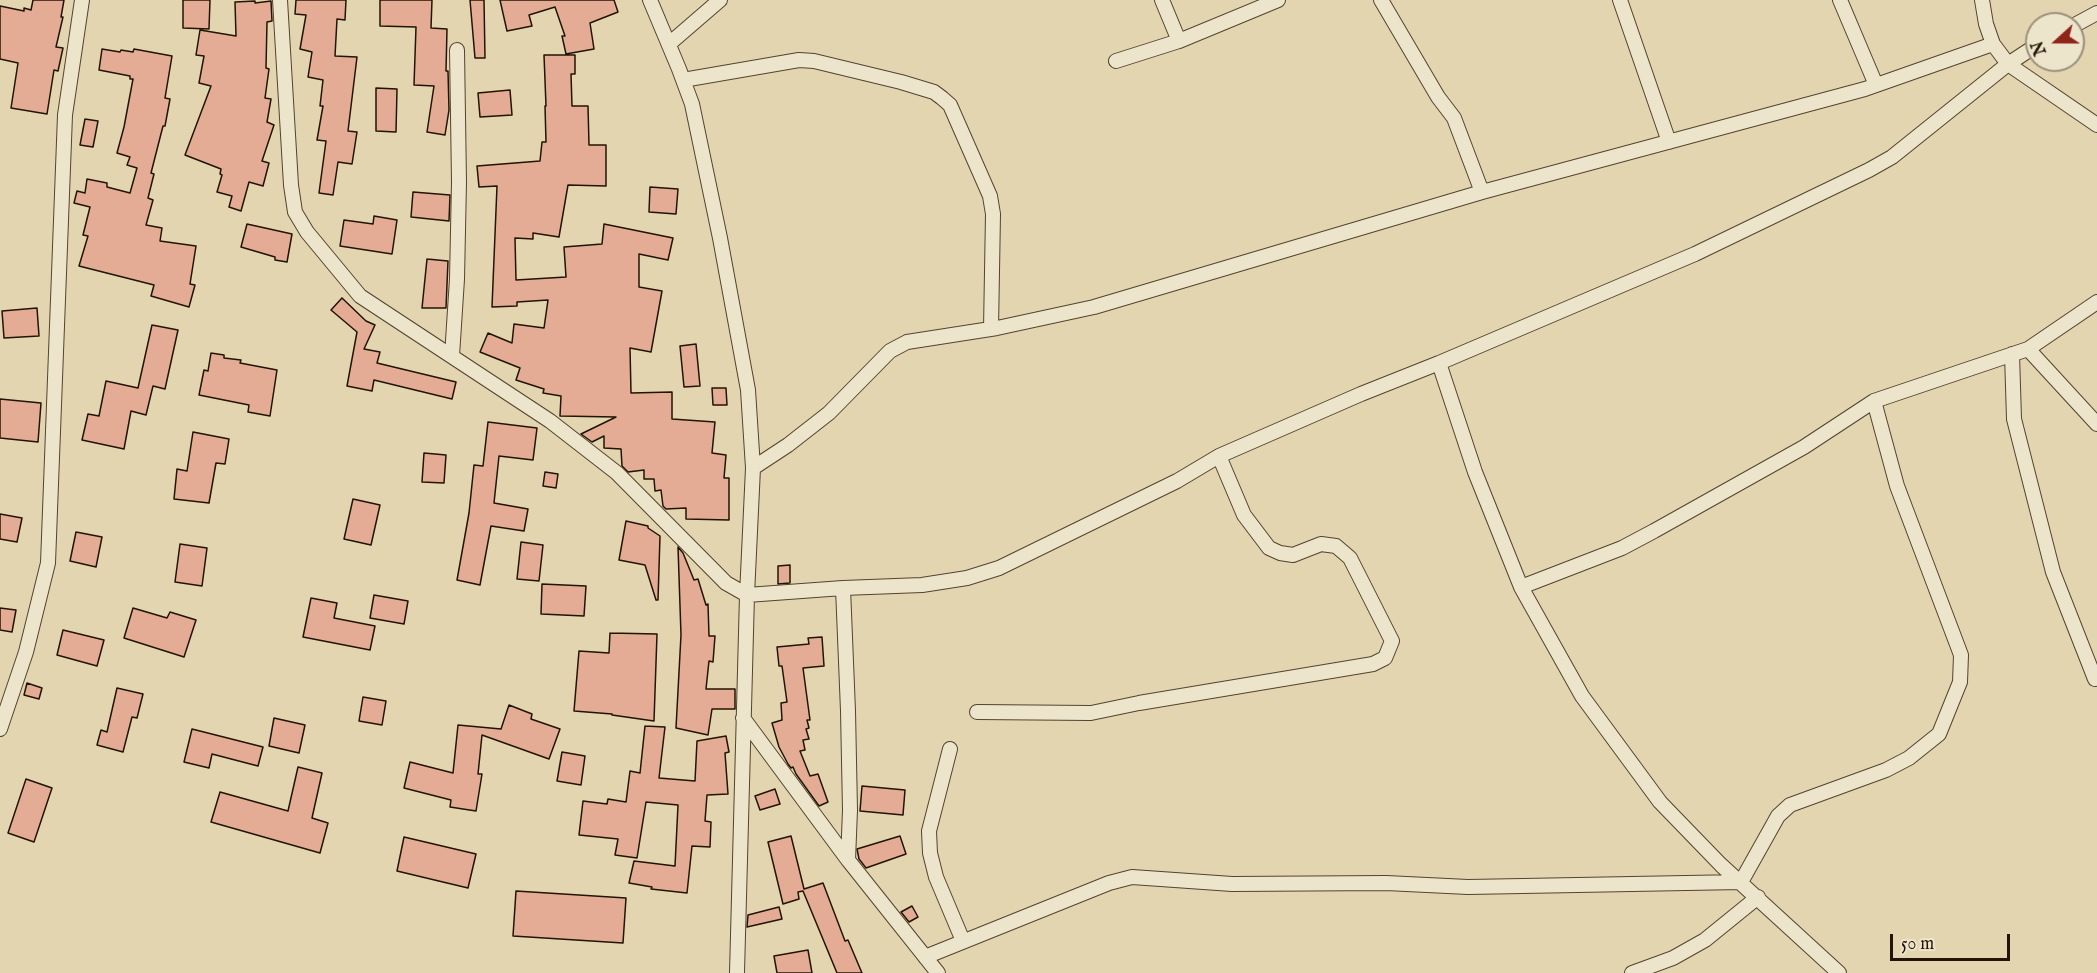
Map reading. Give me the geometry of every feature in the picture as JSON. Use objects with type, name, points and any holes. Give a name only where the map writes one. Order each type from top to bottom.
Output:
[{"type":"street","points":[[0,729],[26,652],[48,563],[65,115],[82,0]]},
{"type":"street","points":[[280,0],[291,185],[295,212],[307,232],[360,297],[550,421],[617,473],[726,583],[747,595],[922,585],[967,578],[999,568],[1177,481],[1219,456],[1695,254],[1869,170],[1892,157],[2025,53]]},
{"type":"street","points":[[650,0],[692,104],[746,379],[753,468],[743,718],[737,973]]},
{"type":"street","points":[[669,44],[720,0]]},
{"type":"street","points":[[1162,0],[1179,40]]},
{"type":"street","points":[[1116,61],[1179,40],[1278,0]]},
{"type":"street","points":[[1381,0],[1438,97],[1454,118],[1482,192]]},
{"type":"street","points":[[1620,0],[1669,142]]},
{"type":"street","points":[[1982,0],[1986,24],[1993,44],[2008,64],[2097,125]]},
{"type":"street","points":[[1843,1],[1876,85]]},
{"type":"street","points":[[753,468],[788,445],[829,413],[890,351],[907,342],[1094,307],[1482,192],[1876,85],[1993,44]]},
{"type":"street","points":[[452,356],[457,279],[459,182],[457,50]]},
{"type":"street","points":[[683,80],[799,60],[901,82],[934,92],[942,98],[950,105],[990,196],[993,214],[991,328]]},
{"type":"street","points":[[1521,587],[1622,548],[1804,447],[1875,401],[2028,350],[2097,302]]},
{"type":"street","points":[[2028,350],[2097,424]]},
{"type":"street","points":[[2012,354],[2014,419],[2053,572],[2096,679]]},
{"type":"street","points":[[1439,363],[1475,472],[1521,587],[1582,696],[1660,802],[1741,882],[1839,973]]},
{"type":"street","points":[[1741,882],[1778,816],[1790,805],[1886,770],[1909,758],[1939,734],[1960,682],[1960,655],[1897,486],[1875,401]]},
{"type":"street","points":[[977,712],[1091,713],[1373,664],[1385,658],[1392,641],[1350,558],[1336,546],[1321,544],[1293,555],[1269,548],[1244,515],[1219,456]]},
{"type":"street","points":[[843,588],[849,744],[848,860]]},
{"type":"street","points":[[743,718],[848,860],[938,973]]},
{"type":"street","points":[[950,749],[929,831],[930,854],[936,877],[963,942]]},
{"type":"street","points":[[925,957],[1109,883],[1132,877],[1232,884],[1386,883],[1468,887],[1741,882]]},
{"type":"street","points":[[1632,973],[1673,958],[1705,940],[1758,897]]},
{"type":"building","points":[[33,0],[64,0],[61,17],[63,17],[56,47],[63,48],[58,71],[54,70],[47,114],[11,108],[18,63],[0,59],[0,6],[24,11],[24,8],[31,10]]},
{"type":"building","points":[[183,0],[210,0],[209,29],[183,28]]},
{"type":"building","points":[[296,0],[346,0],[345,20],[337,19],[335,56],[357,57],[348,131],[357,132],[352,164],[338,162],[333,195],[319,193],[326,141],[317,140],[323,106],[320,106],[323,80],[308,77],[312,52],[300,49],[306,15],[295,14]]},
{"type":"building","points":[[380,0],[432,0],[431,28],[447,29],[446,71],[448,71],[449,110],[445,135],[427,132],[434,86],[414,85],[416,27],[380,26]]},
{"type":"building","points":[[470,0],[484,0],[485,58],[475,58]]},
{"type":"building","points":[[500,0],[614,0],[618,12],[590,23],[594,49],[566,54],[562,36],[565,36],[555,7],[529,15],[532,26],[507,31]]},
{"type":"building","points":[[255,1],[255,3],[271,1],[272,21],[267,22],[266,68],[269,69],[265,98],[271,99],[267,122],[274,125],[262,161],[269,163],[263,186],[249,182],[241,211],[229,207],[232,196],[217,192],[222,175],[220,174],[221,169],[185,155],[211,86],[199,83],[204,56],[196,55],[200,30],[236,36],[235,2]]},
{"type":"building","points":[[102,49],[133,52],[134,49],[172,56],[165,98],[170,99],[165,126],[163,126],[151,173],[154,174],[148,198],[153,200],[146,225],[162,228],[160,241],[196,246],[190,284],[195,285],[189,307],[151,296],[154,285],[79,266],[88,236],[83,235],[90,207],[74,203],[77,191],[85,193],[87,179],[107,183],[107,187],[130,193],[137,168],[127,165],[130,157],[117,153],[133,79],[130,79],[130,76],[99,70]]},
{"type":"building","points":[[544,55],[575,55],[575,74],[571,74],[572,106],[588,106],[589,145],[606,145],[606,186],[568,185],[559,237],[533,233],[533,239],[515,238],[516,280],[566,277],[564,247],[602,244],[604,224],[673,238],[668,260],[639,254],[639,287],[662,291],[651,352],[630,348],[631,393],[672,392],[672,419],[715,422],[712,453],[726,455],[724,478],[729,478],[729,520],[686,519],[686,508],[666,509],[663,506],[661,490],[655,491],[654,479],[644,479],[644,470],[628,472],[622,466],[621,449],[604,448],[604,436],[592,442],[581,434],[616,417],[560,416],[561,396],[543,393],[544,389],[516,380],[520,368],[480,352],[488,333],[512,343],[514,324],[544,328],[548,300],[517,302],[517,306],[492,307],[497,186],[479,187],[477,166],[540,161],[542,142],[546,142]]},
{"type":"building","points":[[376,88],[397,89],[396,132],[376,131]]},
{"type":"building","points":[[510,90],[512,115],[480,117],[478,93]]},
{"type":"building","points":[[85,119],[98,121],[93,147],[80,145]]},
{"type":"building","points":[[650,187],[678,189],[676,214],[649,212]]},
{"type":"building","points":[[413,192],[450,195],[449,221],[411,217]]},
{"type":"building","points":[[374,216],[397,220],[392,254],[340,246],[344,220],[373,224]]},
{"type":"building","points":[[247,224],[292,234],[287,262],[275,260],[275,257],[241,247]]},
{"type":"building","points":[[427,259],[448,261],[446,308],[422,308]]},
{"type":"building","points":[[342,298],[366,321],[375,325],[364,349],[380,352],[377,363],[456,382],[452,399],[374,380],[372,391],[347,386],[357,332],[331,310]]},
{"type":"building","points":[[37,308],[39,336],[4,338],[2,311]]},
{"type":"building","points":[[152,325],[178,330],[165,389],[153,386],[146,415],[131,411],[124,449],[82,440],[88,414],[99,416],[106,381],[138,388]]},
{"type":"building","points":[[696,344],[700,386],[684,387],[680,346]]},
{"type":"building","points":[[211,353],[224,355],[224,358],[241,360],[240,363],[277,370],[270,416],[248,412],[249,405],[199,395],[204,370],[208,371]]},
{"type":"building","points":[[712,388],[726,388],[727,405],[713,405]]},
{"type":"building","points":[[0,399],[41,403],[38,442],[0,438]]},
{"type":"building","points":[[488,422],[537,428],[533,460],[499,456],[494,503],[528,509],[524,531],[491,526],[480,585],[457,580],[469,513],[474,465],[483,466]]},
{"type":"building","points":[[193,432],[229,439],[225,464],[216,463],[209,503],[174,499],[177,469],[187,471]]},
{"type":"building","points":[[424,453],[446,455],[444,483],[422,482]]},
{"type":"building","points":[[545,472],[558,474],[556,488],[543,486]]},
{"type":"building","points":[[353,499],[380,505],[371,545],[344,539]]},
{"type":"building","points":[[0,514],[22,518],[17,542],[0,539]]},
{"type":"building","points":[[626,521],[648,526],[660,536],[658,600],[656,600],[645,565],[619,560]]},
{"type":"building","points":[[76,532],[102,537],[96,567],[70,561]]},
{"type":"building","points":[[521,542],[543,545],[539,581],[517,579]]},
{"type":"building","points":[[180,544],[207,548],[202,586],[175,582]]},
{"type":"building","points":[[678,547],[683,553],[694,580],[698,579],[706,605],[708,604],[709,636],[715,636],[713,662],[709,661],[706,689],[735,689],[735,709],[712,709],[708,735],[676,728],[681,635]]},
{"type":"building","points":[[790,565],[790,583],[778,584],[778,566]]},
{"type":"building","points":[[542,584],[586,586],[584,616],[541,614]]},
{"type":"building","points":[[374,595],[408,601],[404,624],[370,618]]},
{"type":"building","points":[[311,598],[337,603],[334,618],[375,626],[370,650],[303,637]]},
{"type":"building","points":[[0,608],[16,610],[12,632],[0,630]]},
{"type":"building","points":[[133,608],[167,618],[170,612],[196,620],[184,657],[124,638]]},
{"type":"building","points":[[63,630],[104,640],[97,666],[57,655]]},
{"type":"building","points":[[610,633],[657,634],[654,721],[574,711],[579,651],[609,653]]},
{"type":"building","points":[[822,637],[824,666],[803,668],[810,720],[807,720],[809,728],[806,729],[809,739],[803,740],[805,750],[800,751],[810,776],[818,774],[828,802],[819,806],[793,767],[791,768],[788,764],[779,747],[772,723],[782,720],[781,703],[787,702],[777,647],[809,644],[808,638]]},
{"type":"building","points":[[27,683],[42,688],[39,699],[24,695]]},
{"type":"building","points":[[117,688],[143,694],[137,718],[132,717],[123,752],[97,745],[101,730],[107,732]]},
{"type":"building","points":[[363,697],[386,701],[382,725],[359,721]]},
{"type":"building","points":[[509,705],[532,714],[531,719],[560,729],[549,759],[482,735],[478,774],[482,774],[476,811],[450,807],[451,800],[404,788],[410,762],[453,773],[458,725],[501,729]]},
{"type":"building","points":[[274,718],[305,725],[299,753],[269,746]]},
{"type":"building","points":[[645,726],[665,727],[659,778],[695,781],[697,741],[726,736],[729,752],[725,753],[728,794],[707,795],[705,821],[711,822],[710,847],[692,846],[687,893],[651,889],[652,887],[629,883],[634,861],[675,866],[678,805],[646,802],[637,858],[615,855],[618,839],[579,835],[583,801],[607,804],[608,799],[626,802],[630,771],[640,773]]},
{"type":"building","points":[[192,729],[263,747],[258,766],[212,754],[209,768],[184,762]]},
{"type":"building","points":[[562,752],[585,756],[581,785],[557,781]]},
{"type":"building","points":[[298,767],[322,773],[312,818],[328,823],[320,853],[211,822],[220,792],[288,811]]},
{"type":"building","points":[[26,779],[52,788],[34,842],[8,833]]},
{"type":"building","points":[[862,786],[905,790],[903,815],[860,811]]},
{"type":"building","points":[[775,789],[780,804],[760,810],[755,796]]},
{"type":"building","points":[[791,836],[804,889],[823,883],[845,941],[848,940],[862,973],[837,973],[803,891],[798,892],[799,899],[783,904],[768,842]]},
{"type":"building","points":[[900,836],[906,854],[866,868],[859,859],[857,849]]},
{"type":"building","points":[[404,837],[476,854],[468,888],[397,871]]},
{"type":"building","points":[[516,891],[626,898],[623,943],[513,936]]},
{"type":"building","points":[[912,906],[918,917],[909,922],[901,912]]},
{"type":"building","points":[[779,907],[782,919],[747,927],[748,915]]},
{"type":"building","points":[[808,950],[812,973],[777,973],[774,956]]}]
